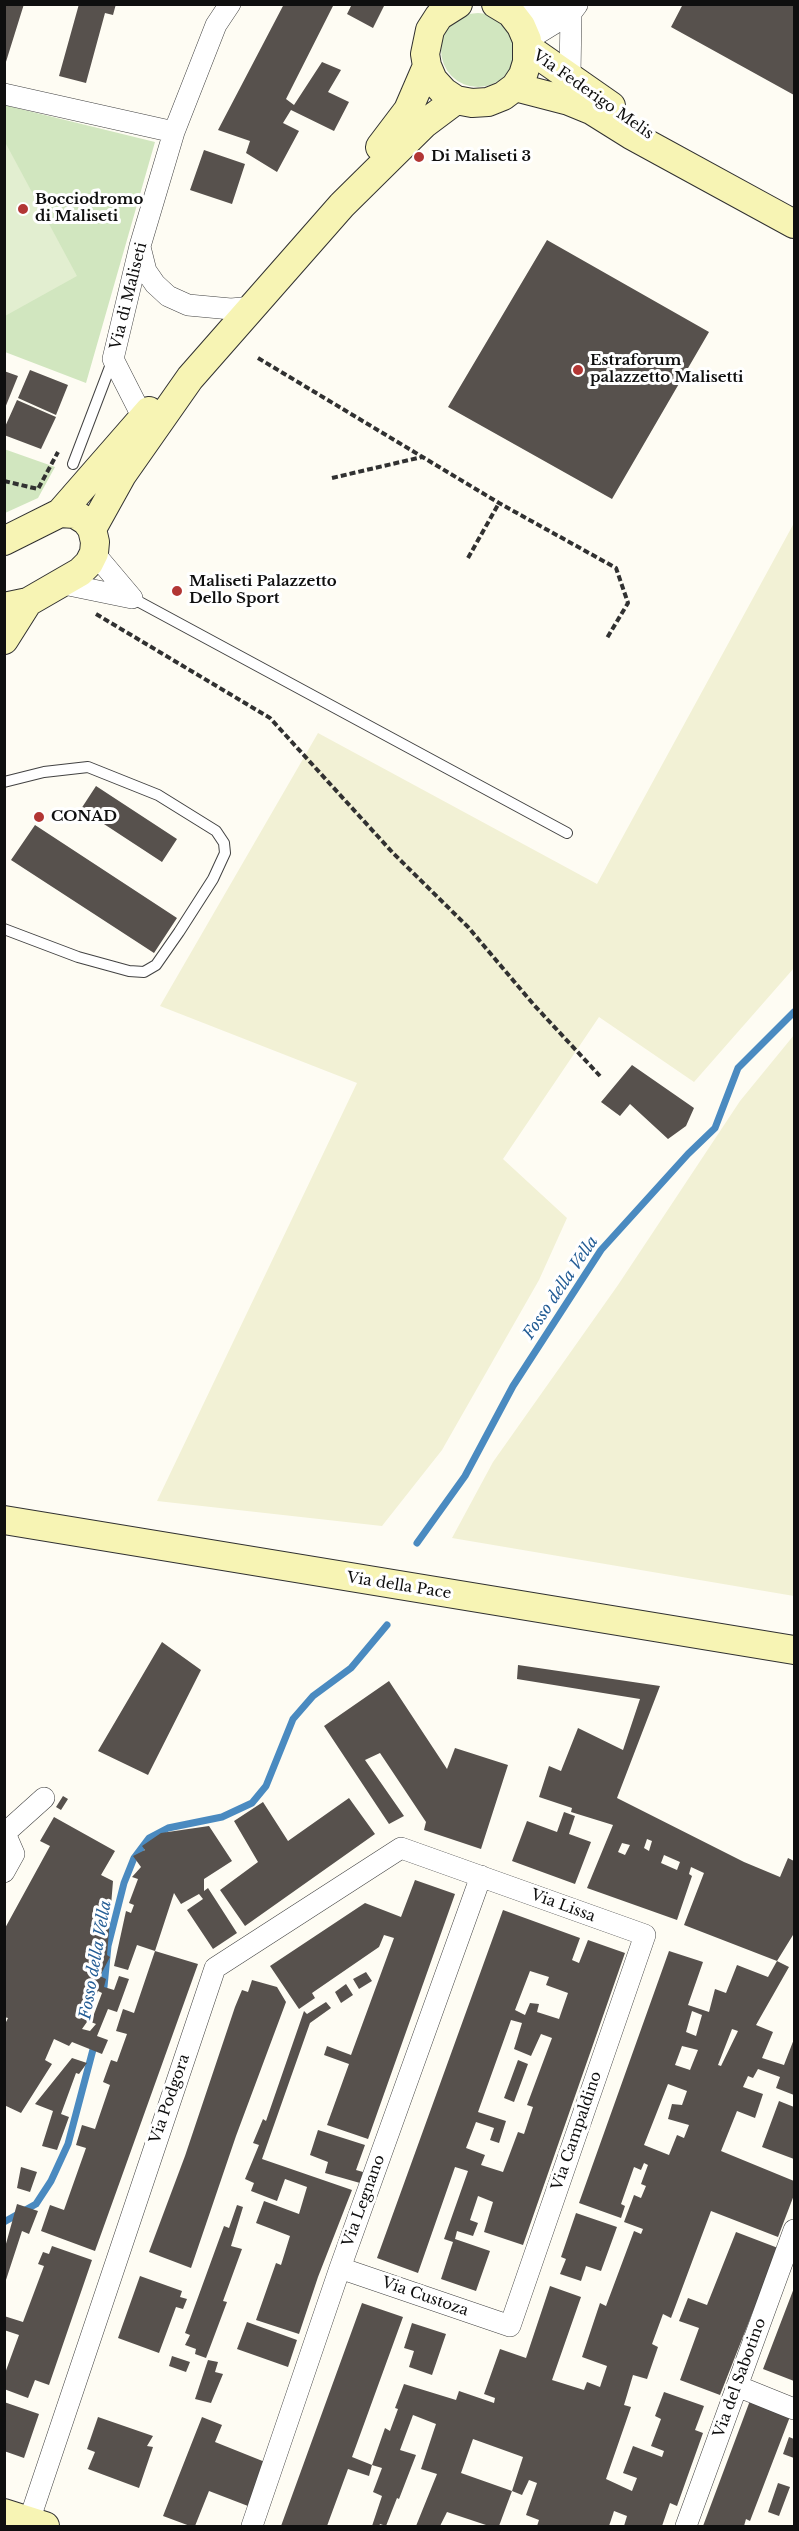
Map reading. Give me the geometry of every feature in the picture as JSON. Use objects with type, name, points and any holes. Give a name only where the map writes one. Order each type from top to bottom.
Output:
[{"type":"main road","points":[[458,4],[439,16],[427,17],[427,66],[433,80],[444,92],[456,100],[472,103],[488,102],[515,87]]},
{"type":"main road","name":"Via Federigo Melis","points":[[504,9],[521,26],[528,44],[523,75],[515,87],[569,101],[591,110],[685,165],[795,224]]},
{"type":"main road","name":"Via Federigo Melis","points":[[528,44],[634,120],[685,165]]},
{"type":"main road","points":[[342,205],[371,159],[408,110],[427,66]]},
{"type":"main road","points":[[4,640],[16,604],[80,572],[89,563],[93,541],[122,475],[190,378],[342,205],[424,124],[456,100]]},
{"type":"main road","points":[[4,542],[60,513],[142,416],[190,378]]},
{"type":"main road","points":[[60,513],[75,514],[86,521],[93,541]]},
{"type":"main road","name":"Via della Pace","points":[[4,1520],[795,1650]]},
{"type":"street","name":"Via di Maliseti","points":[[142,416],[113,359],[140,246],[174,132],[216,24],[230,4]]},
{"type":"street","points":[[504,9],[574,9]]},
{"type":"street","points":[[528,44],[574,9]]},
{"type":"street","points":[[570,76],[574,9]]},
{"type":"street","points":[[4,94],[174,132]]},
{"type":"street","points":[[140,246],[146,271],[155,284],[168,296],[188,305],[231,309],[253,307]]},
{"type":"street","points":[[93,541],[132,598]]},
{"type":"street","points":[[59,583],[132,598]]},
{"type":"street","points":[[9,1863],[5,1832],[44,1798]]},
{"type":"street","name":"Via Podgora","points":[[26,2520],[215,1968],[402,1848],[481,1876]]},
{"type":"street","name":"Via Lissa","points":[[481,1876],[645,1935]]},
{"type":"street","name":"Via Legnano","points":[[252,2526],[340,2268],[481,1876]]},
{"type":"street","name":"Via Campaldino","points":[[510,2326],[645,1935]]},
{"type":"street","name":"Via del Sabotino","points":[[686,2526],[795,2230]]},
{"type":"street","name":"Via Custoza","points":[[340,2268],[510,2326]]},
{"type":"street","points":[[737,2386],[795,2409]]},
{"type":"lane","points":[[74,464],[113,359]]},
{"type":"lane","points":[[132,598],[567,833]]},
{"type":"lane","points":[[4,782],[44,772],[87,766],[158,795],[216,831],[224,843],[225,853],[213,879],[179,932],[156,965],[144,972],[129,971],[78,957],[4,929]]},
{"type":"path","points":[[258,358],[499,503],[616,568],[628,603],[607,638]]},
{"type":"path","points":[[332,478],[423,457]]},
{"type":"path","points":[[468,558],[499,503]]},
{"type":"path","points":[[89,610],[270,718],[393,853],[468,927],[534,1005],[600,1076]]},
{"type":"green space","points":[[478,13],[492,16],[504,24],[512,36],[515,50],[512,64],[504,76],[492,84],[478,87],[464,84],[452,76],[444,64],[441,50],[444,36],[452,24],[464,16]]},
{"type":"green space","points":[[4,105],[155,142],[86,383],[5,352]]},
{"type":"green space","name":"Bocciodromo di Maliseti","points":[[5,142],[77,276],[4,316]]},
{"type":"green space","points":[[4,449],[55,467],[38,498],[5,513]]},
{"type":"green space","points":[[794,523],[794,968],[694,1082],[599,1017],[503,1159],[567,1218],[539,1280],[442,1450],[382,1526],[157,1501],[357,1083],[160,1006],[318,733],[597,884]]},
{"type":"green space","points":[[794,1035],[794,1596],[452,1538],[493,1462],[618,1285],[740,1101]]},
{"type":"building","points":[[4,4],[24,4],[5,65],[4,65]]},
{"type":"building","points":[[79,4],[116,4],[113,15],[105,13],[86,83],[59,76]]},
{"type":"building","points":[[284,4],[334,4],[286,99],[294,105],[322,62],[341,70],[328,92],[349,102],[334,131],[291,110],[283,123],[299,131],[277,172],[246,153],[250,141],[218,130]]},
{"type":"building","points":[[352,4],[385,4],[373,28],[347,14]]},
{"type":"building","points":[[683,4],[794,4],[794,95],[671,27]]},
{"type":"building","points":[[204,150],[245,164],[232,204],[190,190]]},
{"type":"building","name":"Estraforum palazzetto Malisetti","points":[[547,240],[709,332],[612,499],[448,407]]},
{"type":"building","points":[[30,370],[68,385],[56,415],[18,398]]},
{"type":"building","points":[[4,371],[18,376],[5,408],[4,408]]},
{"type":"building","points":[[17,400],[56,417],[41,449],[4,435],[4,429]]},
{"type":"building","points":[[96,786],[177,839],[162,862],[81,809]]},
{"type":"building","points":[[35,825],[177,918],[154,953],[11,860]]},
{"type":"building","points":[[632,1065],[694,1108],[686,1126],[668,1139],[630,1104],[620,1116],[601,1102]]},
{"type":"building","points":[[162,1642],[201,1670],[148,1775],[98,1751]]},
{"type":"building","points":[[518,1665],[660,1686],[617,1798],[744,1862],[780,1877],[788,1858],[794,1861],[794,1936],[777,1961],[684,1925],[704,1873],[691,1867],[689,1874],[692,1876],[677,1920],[587,1888],[613,1825],[571,1812],[572,1808],[539,1797],[549,1766],[561,1771],[578,1728],[623,1750],[640,1699],[517,1679]],"holes":[[[647,1839],[652,1841],[649,1851],[644,1848]],[[622,1843],[630,1845],[625,1855],[618,1852]],[[664,1855],[680,1862],[677,1870],[661,1863]]]},
{"type":"building","points":[[389,1681],[447,1769],[455,1748],[508,1765],[481,1849],[424,1830],[426,1822],[380,1753],[365,1760],[404,1816],[389,1824],[324,1726]]},
{"type":"building","points":[[63,1796],[68,1799],[61,1810],[56,1807]]},
{"type":"building","points":[[349,1798],[375,1834],[245,1926],[220,1890],[258,1862],[234,1821],[263,1802],[288,1841]]},
{"type":"building","points":[[564,1812],[575,1816],[569,1834],[591,1842],[575,1884],[512,1861],[527,1821],[557,1832]]},
{"type":"building","points":[[54,1817],[115,1851],[101,1875],[113,1881],[107,1955],[110,1957],[100,1976],[106,1979],[104,1987],[114,1990],[119,1976],[129,1979],[117,2012],[108,2009],[97,2036],[108,2040],[102,2054],[72,2042],[69,2046],[54,2039],[45,2060],[52,2064],[21,2113],[4,2105],[4,2026],[8,2018],[4,2017],[4,1930],[50,1846],[40,1841]],"holes":[[[98,1991],[102,1993],[91,2022],[96,2024],[90,2031],[82,2029],[89,2019]]]},
{"type":"building","points":[[209,1826],[232,1861],[204,1879],[204,1891],[208,1888],[237,1933],[213,1949],[187,1910],[203,1899],[199,1894],[181,1904],[174,1893],[155,1951],[137,1945],[128,1970],[114,1966],[126,1911],[131,1913],[134,1905],[129,1903],[138,1879],[132,1877],[141,1867],[133,1856],[145,1850],[142,1846],[161,1833]]},
{"type":"building","points":[[415,1880],[455,1894],[368,2139],[327,2125],[349,2064],[324,2055],[327,2046],[351,2055],[394,1938],[384,1935],[379,1947],[312,1993],[315,1998],[299,2009],[270,1966],[365,1903],[401,1917]]},
{"type":"building","points":[[503,1910],[580,1938],[572,1960],[579,1963],[588,1940],[625,1953],[523,2245],[484,2232],[493,2202],[478,2196],[470,2220],[478,2223],[473,2236],[457,2231],[455,2239],[490,2251],[476,2291],[441,2279],[453,2242],[444,2239],[468,2171],[455,2167],[418,2273],[377,2258]],"holes":[[[530,1971],[549,1977],[546,1985],[568,1993],[559,2019],[537,2012],[539,2004],[530,2003],[525,2015],[515,2010]],[[511,2020],[522,2023],[514,2049],[531,2056],[541,2034],[552,2038],[527,2105],[533,2107],[524,2134],[518,2132],[503,2172],[481,2165],[485,2155],[466,2148],[476,2122],[494,2128],[490,2140],[499,2143],[506,2121],[478,2112]]]},
{"type":"building","points":[[155,1951],[198,1964],[95,2251],[41,2231],[50,2205],[64,2210],[86,2148],[76,2145],[82,2125],[95,2129],[110,2085],[103,2082],[111,2060],[117,2062],[127,2034],[116,2031],[123,2009],[134,2013]]},
{"type":"building","points":[[669,1951],[703,1962],[688,2005],[709,2012],[715,1989],[726,1993],[737,1965],[768,1977],[777,1961],[789,1967],[756,2025],[773,2032],[762,2058],[784,2065],[794,2039],[794,2095],[776,2088],[780,2077],[758,2069],[753,2078],[748,2076],[743,2087],[763,2094],[755,2118],[737,2111],[721,2151],[794,2181],[794,2195],[778,2237],[711,2211],[671,2318],[663,2314],[652,2344],[658,2347],[647,2379],[633,2375],[624,2405],[631,2407],[606,2479],[632,2491],[637,2478],[623,2473],[633,2446],[662,2457],[664,2451],[651,2446],[661,2419],[655,2416],[664,2392],[704,2406],[695,2430],[703,2433],[677,2506],[670,2503],[662,2526],[624,2526],[627,2516],[614,2511],[609,2526],[537,2526],[539,2520],[526,2515],[537,2483],[529,2480],[522,2495],[512,2491],[499,2526],[489,2526],[447,2512],[440,2526],[416,2526],[437,2474],[421,2469],[436,2424],[413,2415],[400,2450],[416,2455],[386,2526],[380,2524],[372,2526],[382,2496],[373,2492],[382,2468],[372,2465],[385,2428],[390,2431],[404,2384],[456,2400],[459,2391],[494,2403],[495,2398],[484,2394],[500,2349],[526,2358],[550,2286],[581,2297],[552,2380],[584,2390],[587,2382],[600,2387],[607,2366],[582,2357],[600,2303],[606,2306],[634,2231],[641,2234],[643,2229],[624,2222],[634,2195],[641,2198],[646,2186],[641,2184],[648,2165],[644,2163],[641,2170],[634,2167],[621,2204],[625,2206],[621,2218],[579,2203]],"holes":[[[692,2011],[702,2015],[696,2036],[686,2032]],[[732,2029],[738,2031],[721,2066],[718,2065]],[[682,2046],[698,2050],[690,2070],[675,2065]],[[668,2084],[687,2091],[682,2105],[672,2104],[668,2119],[689,2125],[684,2138],[677,2135],[669,2155],[644,2145]],[[473,2439],[523,2457],[512,2491],[461,2473]]]},
{"type":"building","points":[[366,1972],[372,1981],[359,1989],[353,1979]]},
{"type":"building","points":[[252,1980],[277,1987],[286,2002],[236,2136],[191,2268],[149,2252],[185,2156],[235,2007],[242,1990],[248,1992]]},
{"type":"building","points":[[346,1984],[353,1995],[341,2003],[335,1992]]},
{"type":"building","points":[[326,2002],[331,2008],[310,2023],[262,2159],[352,2190],[318,2277],[299,2334],[256,2320],[276,2263],[281,2265],[290,2236],[256,2223],[264,2201],[299,2214],[307,2187],[285,2179],[277,2201],[251,2191],[254,2183],[245,2179],[259,2145],[253,2143],[263,2119],[266,2121],[304,2011],[307,2014]]},
{"type":"building","points":[[72,2058],[87,2063],[79,2074],[76,2073],[61,2114],[69,2117],[57,2150],[42,2146],[53,2111],[35,2104]]},
{"type":"building","points":[[518,2060],[528,2064],[514,2102],[504,2098]]},
{"type":"building","points":[[779,2101],[794,2107],[794,2159],[762,2147]]},
{"type":"building","points":[[318,2130],[365,2145],[356,2170],[363,2172],[360,2183],[325,2173],[328,2162],[310,2155]]},
{"type":"building","points":[[21,2167],[37,2172],[30,2192],[17,2188]]},
{"type":"building","points":[[17,2204],[38,2211],[29,2234],[22,2231],[5,2283],[4,2251]]},
{"type":"building","points":[[237,2205],[243,2207],[231,2246],[242,2249],[223,2301],[227,2302],[206,2358],[195,2354],[196,2349],[185,2345],[190,2335],[185,2333],[224,2226],[229,2228]]},
{"type":"building","points":[[576,2213],[617,2227],[601,2271],[586,2266],[581,2281],[560,2274],[566,2259],[561,2257]]},
{"type":"building","points":[[736,2232],[778,2248],[720,2395],[680,2380],[699,2328],[679,2321],[688,2298],[707,2305]]},
{"type":"building","points":[[52,2246],[92,2260],[49,2385],[35,2380],[28,2398],[4,2389],[4,2376],[19,2335],[4,2330],[4,2316],[23,2322],[44,2266],[38,2264],[43,2252],[49,2254]]},
{"type":"building","points":[[140,2276],[182,2291],[180,2297],[187,2299],[183,2309],[176,2307],[159,2353],[118,2338]]},
{"type":"building","points":[[794,2288],[794,2381],[763,2369]]},
{"type":"building","points":[[362,2303],[403,2317],[352,2457],[372,2465],[369,2476],[348,2469],[327,2526],[281,2526]]},
{"type":"building","points":[[247,2322],[297,2340],[288,2367],[237,2349]]},
{"type":"building","points":[[412,2323],[446,2334],[432,2375],[409,2367],[414,2351],[404,2348]]},
{"type":"building","points":[[172,2356],[190,2362],[186,2372],[169,2366]]},
{"type":"building","points":[[208,2360],[218,2362],[215,2372],[223,2374],[211,2403],[195,2399]]},
{"type":"building","points":[[751,2398],[791,2414],[750,2521],[746,2519],[744,2526],[703,2526]]},
{"type":"building","points":[[4,2402],[39,2414],[24,2458],[4,2451]]},
{"type":"building","points":[[98,2417],[153,2436],[147,2446],[153,2447],[139,2488],[88,2469],[95,2452],[87,2449]]},
{"type":"building","points":[[202,2417],[222,2425],[215,2442],[265,2462],[248,2506],[209,2491],[195,2526],[190,2526],[163,2516]]},
{"type":"building","points":[[789,2437],[794,2439],[794,2458],[783,2454]]},
{"type":"building","points":[[778,2483],[790,2487],[779,2516],[768,2512]]},
{"type":"waterway","name":"Fosso della Vella","points":[[417,1543],[465,1476],[513,1386],[601,1250],[688,1154],[715,1128],[738,1068],[794,1012]]},
{"type":"waterway","name":"Fosso della Vella","points":[[104,1987],[108,1946],[124,1883],[134,1858],[149,1838],[168,1828],[222,1817],[252,1803],[266,1786],[293,1719],[313,1696],[351,1668],[387,1625]]},
{"type":"waterway","name":"Fosso della Vella","points":[[4,2222],[36,2204],[51,2181],[68,2144],[95,2042]]},
{"type":"place","name":"Di Maliseti 3","points":[[419,157]]},
{"type":"place","name":"Bocciodromo di Maliseti","points":[[23,209]]},
{"type":"place","name":"Estraforum palazzetto Malisetti","points":[[578,370]]},
{"type":"place","name":"Maliseti Palazzetto Dello Sport","points":[[177,591]]},
{"type":"place","name":"CONAD","points":[[39,817]]}]
